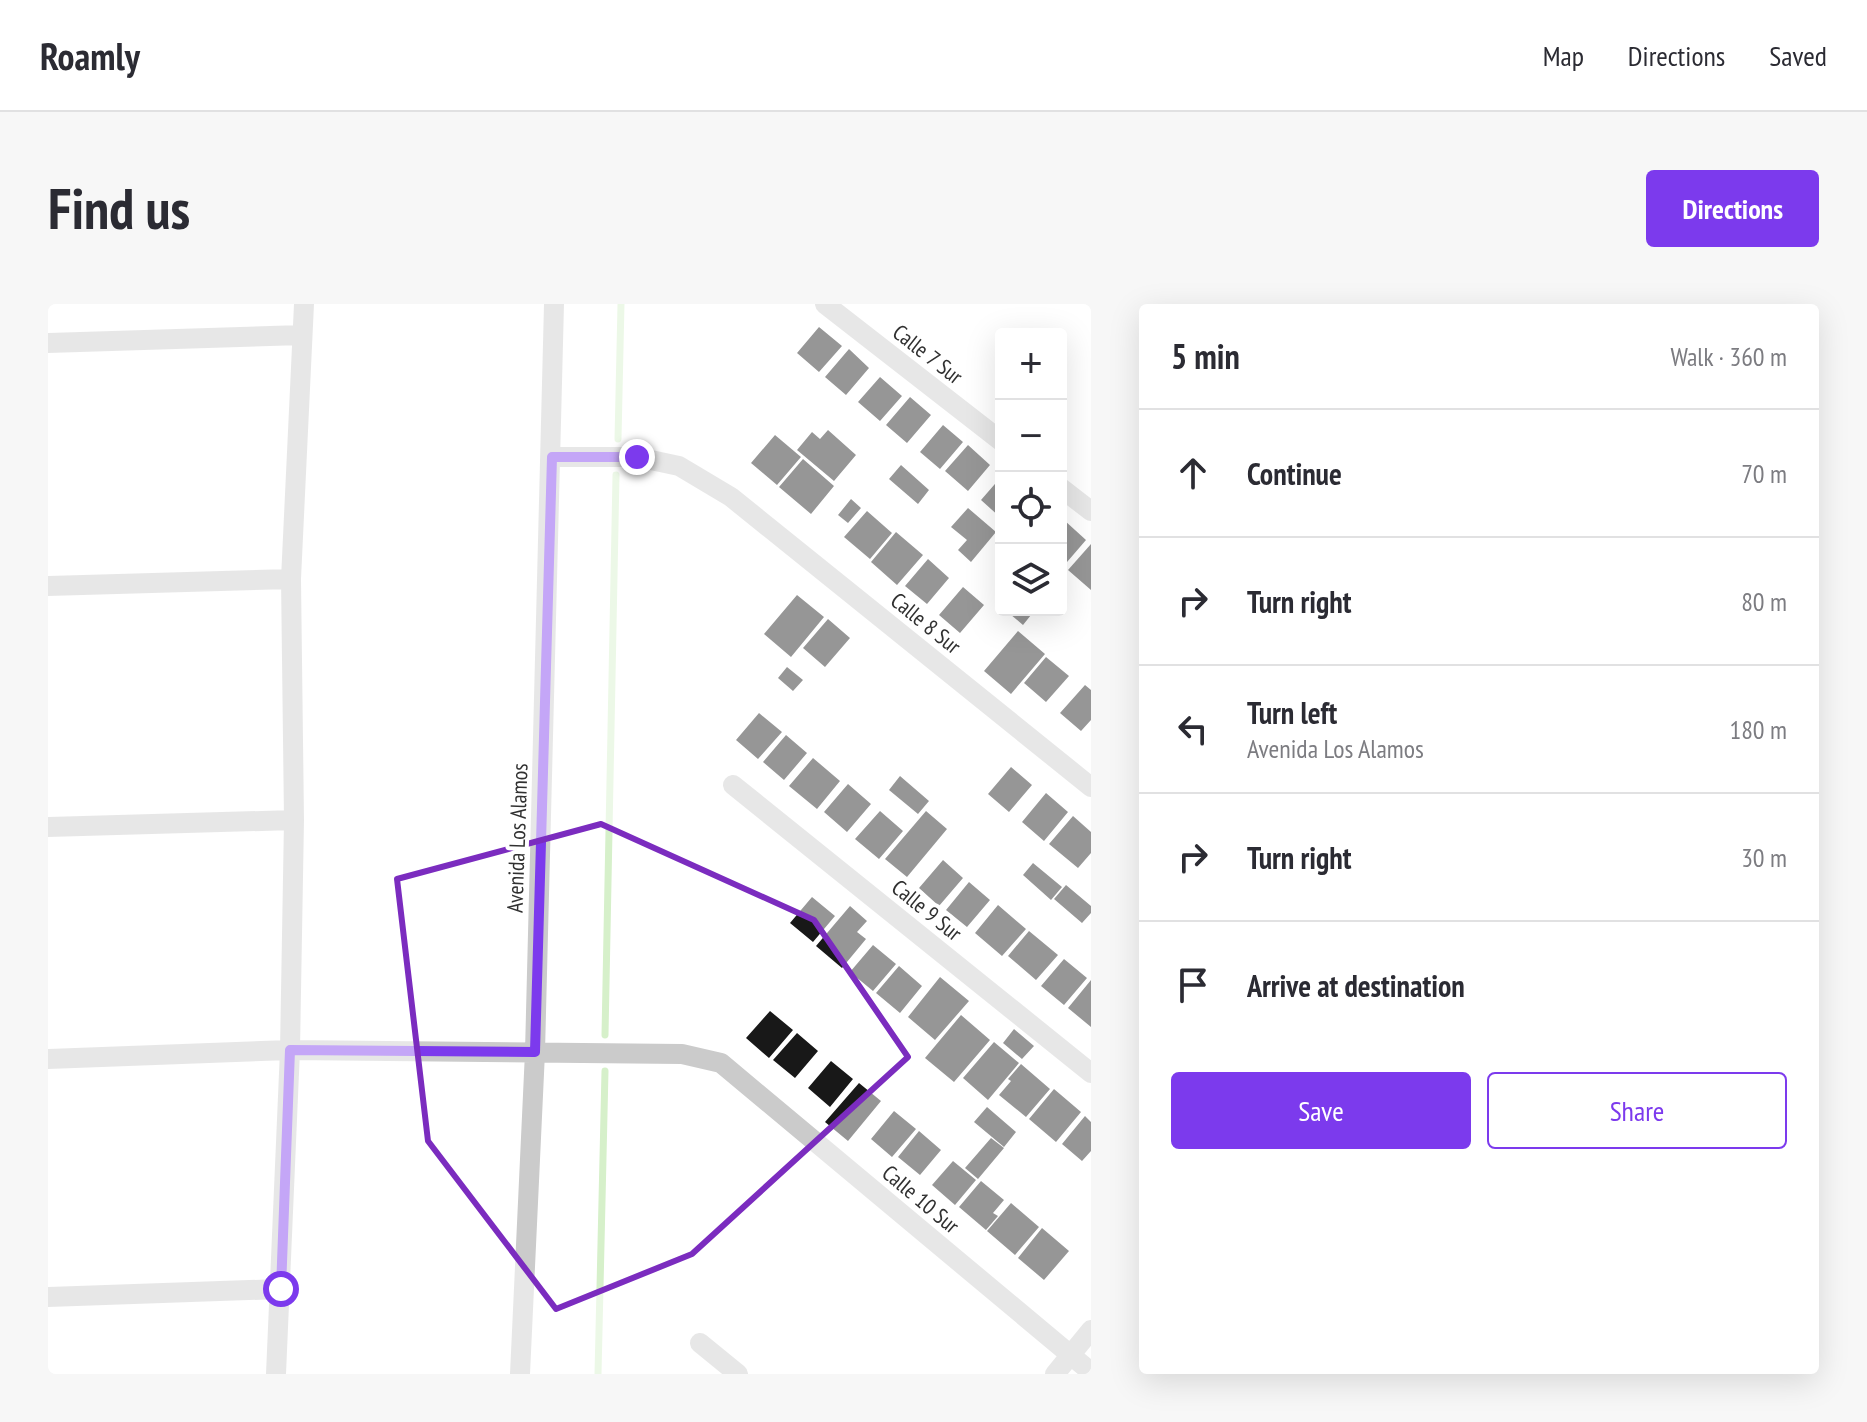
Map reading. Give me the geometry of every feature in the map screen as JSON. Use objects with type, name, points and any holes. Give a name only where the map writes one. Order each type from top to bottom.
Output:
[{"type":"street","points":[[276,1374],[290,1050],[294,820],[291,579],[304,304]]},
{"type":"street","name":"Avenida Los Alamos","points":[[520,1374],[535,1052],[554,304]]},
{"type":"street","name":"Calle 7 Sur","points":[[825,304],[995,436]]},
{"type":"street","points":[[48,343],[302,335]]},
{"type":"street","name":"Calle 8 Sur","points":[[552,457],[637,457],[679,466],[731,497],[1091,787]]},
{"type":"street","points":[[1067,493],[1091,511]]},
{"type":"street","points":[[48,586],[291,579]]},
{"type":"street","name":"Calle 9 Sur","points":[[733,785],[1091,1073]]},
{"type":"street","points":[[48,827],[294,820]]},
{"type":"street","points":[[48,1059],[290,1050],[535,1052]]},
{"type":"street","name":"Calle 10 Sur","points":[[535,1052],[682,1054],[721,1063],[1091,1372]]},
{"type":"street","points":[[48,1297],[281,1289]]},
{"type":"street","points":[[1055,1374],[1091,1330]]},
{"type":"street","points":[[700,1343],[738,1374]]},
{"type":"highlighted area","points":[[601,824],[814,920],[908,1057],[692,1254],[556,1309],[428,1141],[397,879]]},
{"type":"building","points":[[819,327],[842,346],[819,372],[797,353]]},
{"type":"building","points":[[849,349],[869,368],[846,395],[825,377]]},
{"type":"building","points":[[880,377],[902,396],[880,421],[858,402]]},
{"type":"building","points":[[910,397],[931,415],[907,443],[886,425]]},
{"type":"building","points":[[943,425],[963,442],[940,469],[920,452]]},
{"type":"building","points":[[828,430],[856,455],[834,481],[797,450],[812,432],[820,439]]},
{"type":"building","points":[[775,435],[801,457],[777,485],[751,463]]},
{"type":"building","points":[[968,445],[990,465],[968,491],[945,471]]},
{"type":"building","points":[[803,459],[834,486],[811,514],[779,487]]},
{"type":"building","points":[[901,465],[929,490],[918,504],[889,479]]},
{"type":"building","points":[[995,484],[995,513],[981,500]]},
{"type":"building","points":[[851,499],[861,508],[848,523],[838,515]]},
{"type":"building","points":[[968,508],[995,533],[971,562],[958,550],[967,540],[951,527]]},
{"type":"building","points":[[867,511],[892,533],[870,559],[844,537]]},
{"type":"building","points":[[1067,523],[1086,540],[1067,562]]},
{"type":"building","points":[[896,532],[923,555],[897,585],[871,562]]},
{"type":"building","points":[[1091,544],[1091,590],[1068,570]]},
{"type":"building","points":[[928,559],[949,578],[927,604],[905,586]]},
{"type":"building","points":[[963,587],[984,605],[960,633],[939,615]]},
{"type":"building","points":[[797,595],[824,617],[791,657],[764,634]]},
{"type":"building","points":[[1012,616],[1030,616],[1023,625]]},
{"type":"building","points":[[828,619],[850,638],[825,667],[803,648]]},
{"type":"building","points":[[1018,631],[1045,654],[1011,694],[984,671]]},
{"type":"building","points":[[1046,657],[1069,676],[1046,702],[1024,683]]},
{"type":"building","points":[[787,667],[803,680],[793,691],[778,678]]},
{"type":"building","points":[[1085,685],[1091,690],[1091,720],[1081,731],[1060,713]]},
{"type":"building","points":[[759,713],[782,732],[758,759],[736,740]]},
{"type":"building","points":[[786,735],[807,753],[784,780],[763,762]]},
{"type":"building","points":[[813,758],[840,781],[817,809],[789,786]]},
{"type":"building","points":[[1011,767],[1032,785],[1009,812],[988,794]]},
{"type":"building","points":[[900,776],[929,801],[918,814],[889,790]]},
{"type":"building","points":[[848,784],[871,804],[847,832],[824,812]]},
{"type":"building","points":[[1046,793],[1068,812],[1044,841],[1022,822]]},
{"type":"building","points":[[880,811],[903,831],[879,859],[855,839]]},
{"type":"building","points":[[926,811],[947,829],[907,877],[885,859]]},
{"type":"building","points":[[1073,816],[1091,832],[1091,853],[1078,868],[1049,844]]},
{"type":"building","points":[[943,860],[963,878],[939,906],[919,888]]},
{"type":"building","points":[[1033,863],[1062,887],[1051,900],[1023,875]]},
{"type":"building","points":[[969,882],[990,900],[967,927],[946,910]]},
{"type":"building","points":[[1066,885],[1091,906],[1091,913],[1082,923],[1054,899]]},
{"type":"building","points":[[812,897],[835,916],[813,942],[790,923]]},
{"type":"building","points":[[998,905],[1026,929],[1002,956],[975,933]]},
{"type":"building","points":[[850,906],[867,921],[857,932],[866,939],[842,968],[816,946]]},
{"type":"building","points":[[1029,931],[1058,955],[1036,980],[1008,956]]},
{"type":"building","points":[[873,945],[896,964],[873,991],[850,972]]},
{"type":"building","points":[[1064,959],[1087,978],[1064,1005],[1041,986]]},
{"type":"building","points":[[899,966],[922,986],[900,1013],[876,993]]},
{"type":"building","points":[[940,977],[969,1001],[935,1040],[908,1017]]},
{"type":"building","points":[[1091,980],[1091,1027],[1068,1008]]},
{"type":"building","points":[[770,1011],[793,1030],[769,1058],[746,1038]]},
{"type":"building","points":[[961,1015],[990,1040],[954,1082],[925,1058]]},
{"type":"building","points":[[1014,1029],[1034,1046],[1022,1059],[1003,1043]]},
{"type":"building","points":[[797,1033],[818,1051],[795,1078],[773,1060]]},
{"type":"building","points":[[994,1042],[1019,1063],[988,1100],[963,1078]]},
{"type":"building","points":[[831,1061],[853,1079],[830,1107],[808,1088]]},
{"type":"building","points":[[1021,1064],[1050,1089],[1026,1117],[999,1095]]},
{"type":"building","points":[[859,1083],[881,1101],[848,1141],[825,1122]]},
{"type":"building","points":[[1054,1089],[1081,1112],[1056,1142],[1029,1119]]},
{"type":"building","points":[[987,1107],[1016,1132],[1004,1147],[974,1122]]},
{"type":"building","points":[[894,1111],[916,1129],[892,1157],[871,1139]]},
{"type":"building","points":[[1085,1116],[1091,1122],[1091,1151],[1082,1161],[1062,1144]]},
{"type":"building","points":[[919,1131],[941,1150],[920,1175],[898,1157]]},
{"type":"building","points":[[991,1138],[1004,1148],[978,1179],[965,1168]]},
{"type":"building","points":[[953,1161],[976,1180],[955,1205],[932,1185]]},
{"type":"building","points":[[981,1181],[1004,1200],[993,1213],[998,1216],[986,1230],[959,1207]]},
{"type":"building","points":[[1011,1203],[1039,1227],[1015,1255],[987,1231]]},
{"type":"building","points":[[1042,1228],[1069,1251],[1044,1280],[1018,1258]]},
{"type":"waterway","points":[[618,439],[621,304]]},
{"type":"waterway","points":[[605,1035],[616,475]]},
{"type":"waterway","points":[[598,1374],[605,1071]]},
{"type":"route","points":[[281,1289],[290,1050],[535,1052],[552,457],[637,457]]}]
